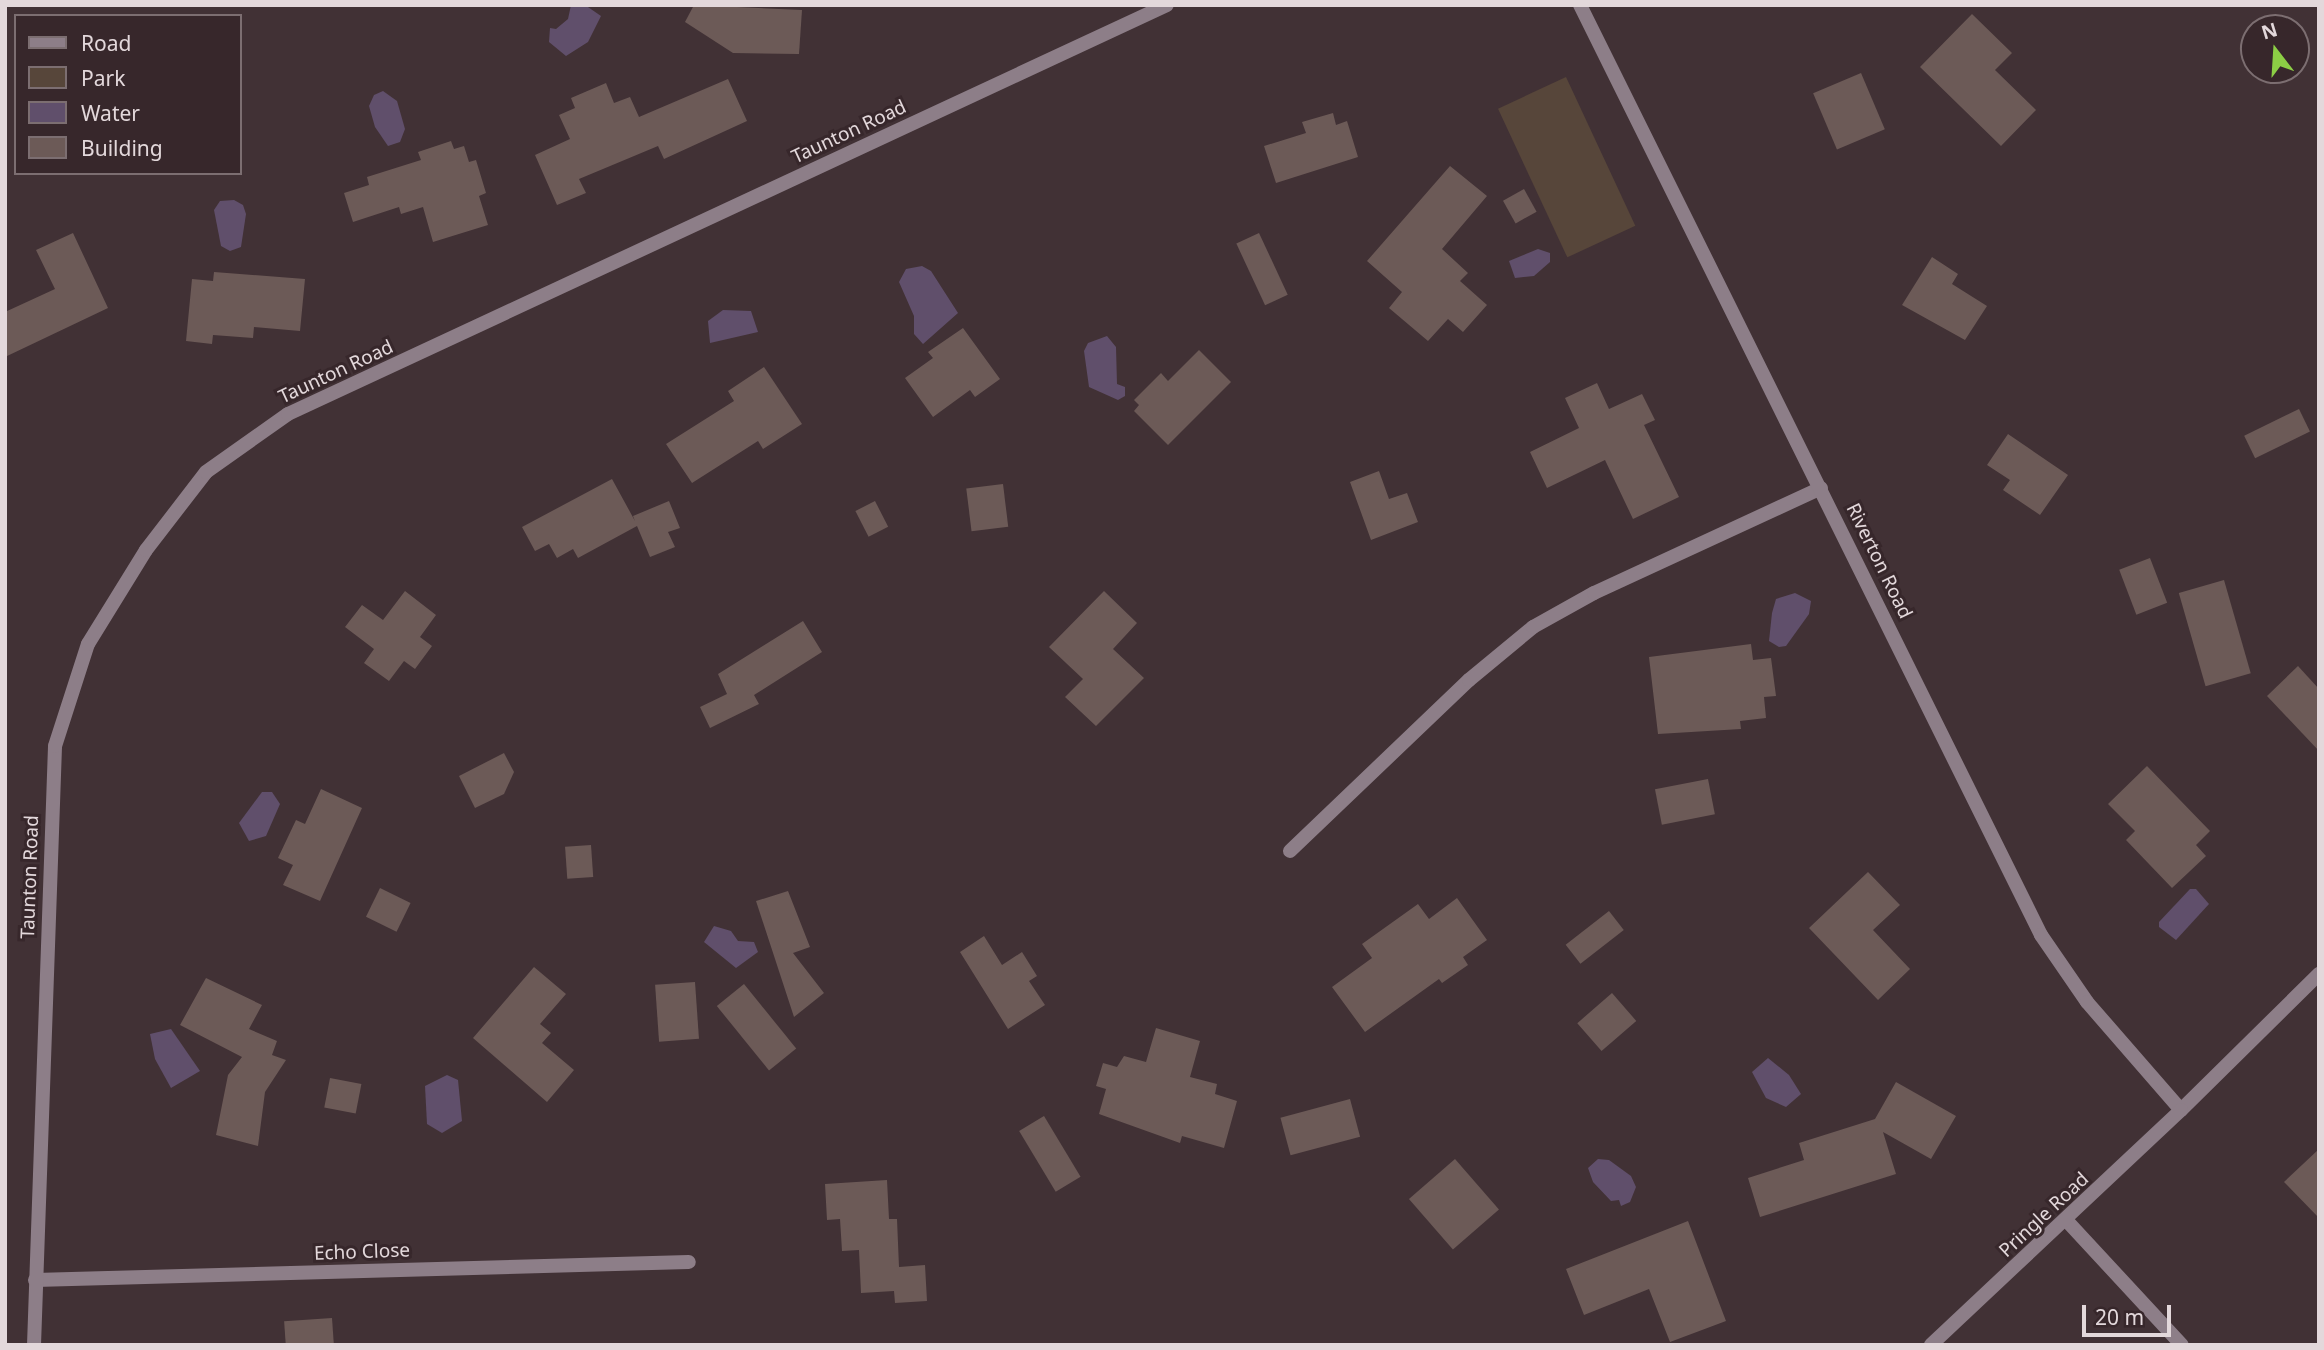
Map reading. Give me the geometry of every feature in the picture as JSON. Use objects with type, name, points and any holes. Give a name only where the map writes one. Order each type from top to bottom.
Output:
[{"type":"street","name":"Taunton Road","points":[[34,1345],[54,746],[89,644],[146,550],[206,472],[288,414],[1167,5]]},
{"type":"street","name":"Riverton Road","points":[[1580,5],[2042,935],[2087,1002],[2181,1110]]},
{"type":"street","points":[[1290,851],[1469,680],[1533,627],[1594,593],[1821,488]]},
{"type":"street","name":"Pringle Road","points":[[1931,1345],[2067,1221],[2319,974]]},
{"type":"street","points":[[2067,1221],[2182,1345]]},
{"type":"street","name":"Echo Close","points":[[35,1280],[690,1262]]},
{"type":"green space","points":[[1566,77],[1635,226],[1567,257],[1498,109]]},
{"type":"water","points":[[571,5],[585,5],[601,16],[588,42],[566,56],[549,42],[550,28],[556,29],[568,19]]},
{"type":"water","points":[[383,91],[397,101],[405,129],[400,142],[388,146],[375,127],[369,106],[374,95]]},
{"type":"water","points":[[234,200],[243,205],[246,214],[241,247],[230,251],[221,246],[214,210],[220,201]]},
{"type":"water","points":[[1538,249],[1550,253],[1550,262],[1534,276],[1515,278],[1509,261]]},
{"type":"water","points":[[922,266],[931,271],[958,313],[923,344],[914,334],[914,316],[899,282],[906,269]]},
{"type":"water","points":[[723,310],[751,311],[758,332],[710,343],[708,321]]},
{"type":"water","points":[[1107,336],[1116,347],[1117,384],[1125,387],[1125,396],[1118,400],[1089,387],[1084,351],[1088,343]]},
{"type":"water","points":[[1795,593],[1811,601],[1809,614],[1786,646],[1779,647],[1769,641],[1776,599]]},
{"type":"water","points":[[262,792],[272,792],[280,804],[266,836],[249,841],[239,823]]},
{"type":"water","points":[[2190,889],[2196,889],[2209,904],[2176,940],[2159,927],[2159,922]]},
{"type":"water","points":[[714,926],[731,931],[738,941],[754,942],[758,952],[736,968],[704,942]]},
{"type":"water","points":[[171,1029],[200,1071],[171,1088],[155,1059],[150,1034]]},
{"type":"water","points":[[1768,1058],[1789,1075],[1801,1094],[1786,1107],[1766,1098],[1752,1072]]},
{"type":"water","points":[[447,1075],[458,1080],[462,1121],[442,1133],[427,1124],[425,1086]]},
{"type":"water","points":[[1598,1159],[1609,1160],[1631,1176],[1636,1187],[1630,1202],[1621,1206],[1619,1200],[1611,1201],[1593,1182],[1588,1168]]},
{"type":"building","points":[[694,5],[802,10],[799,54],[733,53],[685,22]]},
{"type":"building","points":[[1972,14],[2012,53],[1995,70],[2036,110],[2001,146],[1920,67]]},
{"type":"building","points":[[1861,73],[1885,129],[1837,149],[1813,93]]},
{"type":"building","points":[[728,79],[747,121],[664,159],[658,146],[579,179],[586,193],[557,205],[535,155],[570,139],[559,115],[575,108],[571,98],[606,83],[614,103],[630,97],[639,117]]},
{"type":"building","points":[[1333,113],[1336,125],[1347,121],[1358,157],[1276,183],[1264,146],[1306,133],[1302,122]]},
{"type":"building","points":[[451,141],[454,149],[464,146],[469,162],[476,160],[486,193],[479,196],[488,225],[433,242],[423,207],[401,214],[399,207],[353,222],[344,193],[369,185],[367,177],[421,160],[418,152]]},
{"type":"building","points":[[1450,166],[1487,196],[1442,249],[1468,273],[1460,281],[1487,305],[1463,332],[1448,319],[1428,341],[1389,308],[1402,292],[1367,261]]},
{"type":"building","points":[[1524,189],[1537,212],[1516,223],[1503,201]]},
{"type":"building","points":[[73,233],[108,308],[5,357],[5,312],[55,289],[36,250]]},
{"type":"building","points":[[1259,233],[1288,295],[1265,305],[1236,244]]},
{"type":"building","points":[[1932,257],[1958,274],[1952,284],[1987,306],[1965,340],[1902,305]]},
{"type":"building","points":[[214,272],[305,279],[300,331],[254,327],[253,338],[213,335],[212,344],[186,341],[192,279],[213,281]]},
{"type":"building","points":[[963,328],[1000,379],[975,397],[970,390],[933,417],[905,378],[933,358],[928,352]]},
{"type":"building","points":[[1199,350],[1231,382],[1168,445],[1134,411],[1139,405],[1134,400],[1161,373],[1168,381]]},
{"type":"building","points":[[764,367],[802,424],[763,449],[758,441],[692,483],[666,444],[734,401],[728,391]]},
{"type":"building","points":[[1597,383],[1609,409],[1642,394],[1655,420],[1644,425],[1679,497],[1633,519],[1605,460],[1547,488],[1530,452],[1579,428],[1565,398]]},
{"type":"building","points":[[2299,409],[2310,431],[2255,458],[2244,436]]},
{"type":"building","points":[[2008,434],[2068,475],[2040,515],[2003,490],[2010,480],[1987,465]]},
{"type":"building","points":[[1379,471],[1389,499],[1407,493],[1418,522],[1371,540],[1350,482]]},
{"type":"building","points":[[612,479],[635,521],[633,516],[669,501],[680,528],[668,532],[675,547],[650,557],[637,526],[578,558],[573,549],[557,558],[549,544],[535,551],[522,527]]},
{"type":"building","points":[[1003,484],[1008,527],[972,531],[966,489]]},
{"type":"building","points":[[875,501],[888,527],[869,537],[855,511]]},
{"type":"building","points":[[2150,558],[2167,603],[2136,615],[2119,570]]},
{"type":"building","points":[[2224,580],[2251,673],[2206,686],[2179,593]]},
{"type":"building","points":[[405,591],[436,615],[420,637],[432,646],[415,669],[404,661],[389,681],[364,663],[374,649],[345,627],[362,605],[383,620]]},
{"type":"building","points":[[1104,591],[1137,623],[1113,649],[1144,678],[1096,726],[1065,697],[1083,679],[1049,647]]},
{"type":"building","points":[[803,621],[822,652],[754,695],[759,704],[710,728],[700,707],[727,694],[718,674]]},
{"type":"building","points":[[1751,644],[1753,660],[1771,658],[1776,696],[1764,697],[1766,718],[1740,721],[1741,729],[1658,734],[1649,657]]},
{"type":"building","points":[[2298,666],[2319,689],[2319,751],[2267,696]]},
{"type":"building","points":[[504,753],[514,772],[504,794],[475,808],[459,776]]},
{"type":"building","points":[[2147,766],[2210,831],[2196,845],[2206,856],[2172,888],[2126,840],[2135,831],[2108,804]]},
{"type":"building","points":[[1708,779],[1715,814],[1662,825],[1655,789]]},
{"type":"building","points":[[321,789],[362,808],[320,901],[283,885],[293,865],[278,858],[296,820],[305,824]]},
{"type":"building","points":[[591,845],[593,877],[567,879],[565,847]]},
{"type":"building","points":[[1868,872],[1900,905],[1873,930],[1910,969],[1878,1000],[1809,928]]},
{"type":"building","points":[[380,888],[411,903],[397,932],[366,917]]},
{"type":"building","points":[[788,891],[810,947],[793,953],[824,993],[794,1017],[756,901]]},
{"type":"building","points":[[1457,898],[1487,940],[1463,957],[1468,965],[1442,983],[1439,979],[1365,1032],[1332,987],[1372,958],[1362,944],[1418,904],[1429,919]]},
{"type":"building","points":[[1609,911],[1624,930],[1580,964],[1566,945]]},
{"type":"building","points":[[984,936],[1002,965],[1022,952],[1037,976],[1029,981],[1045,1005],[1008,1029],[960,952]]},
{"type":"building","points":[[534,967],[566,994],[540,1024],[551,1033],[542,1043],[574,1070],[547,1102],[473,1038]]},
{"type":"building","points":[[206,978],[262,1005],[249,1029],[277,1041],[272,1055],[286,1060],[265,1092],[258,1146],[216,1135],[228,1075],[242,1057],[180,1025]]},
{"type":"building","points":[[695,982],[699,1039],[659,1042],[655,985]]},
{"type":"building","points":[[744,984],[796,1049],[769,1071],[717,1006]]},
{"type":"building","points":[[1612,993],[1636,1021],[1602,1051],[1577,1023]]},
{"type":"building","points":[[1156,1028],[1200,1041],[1190,1077],[1217,1084],[1215,1094],[1237,1101],[1224,1148],[1182,1136],[1180,1143],[1099,1114],[1106,1089],[1096,1086],[1103,1063],[1117,1067],[1124,1056],[1146,1062]]},
{"type":"building","points":[[330,1078],[361,1084],[356,1114],[324,1107]]},
{"type":"building","points":[[1896,1082],[1956,1116],[1931,1159],[1883,1132],[1896,1174],[1760,1217],[1748,1178],[1804,1160],[1799,1143],[1875,1119]]},
{"type":"building","points":[[1350,1099],[1360,1137],[1291,1155],[1280,1118]]},
{"type":"building","points":[[1044,1116],[1081,1177],[1056,1192],[1019,1131]]},
{"type":"building","points":[[2319,1149],[2319,1218],[2284,1182]]},
{"type":"building","points":[[1455,1159],[1499,1210],[1453,1250],[1409,1199]]},
{"type":"building","points":[[887,1180],[889,1219],[897,1219],[899,1267],[925,1265],[927,1301],[895,1303],[894,1291],[861,1293],[859,1250],[842,1251],[840,1219],[827,1220],[825,1184]]},
{"type":"building","points":[[1688,1221],[1726,1321],[1670,1342],[1649,1289],[1584,1315],[1566,1269]]},
{"type":"building","points":[[332,1318],[334,1345],[286,1345],[284,1321]]}]
